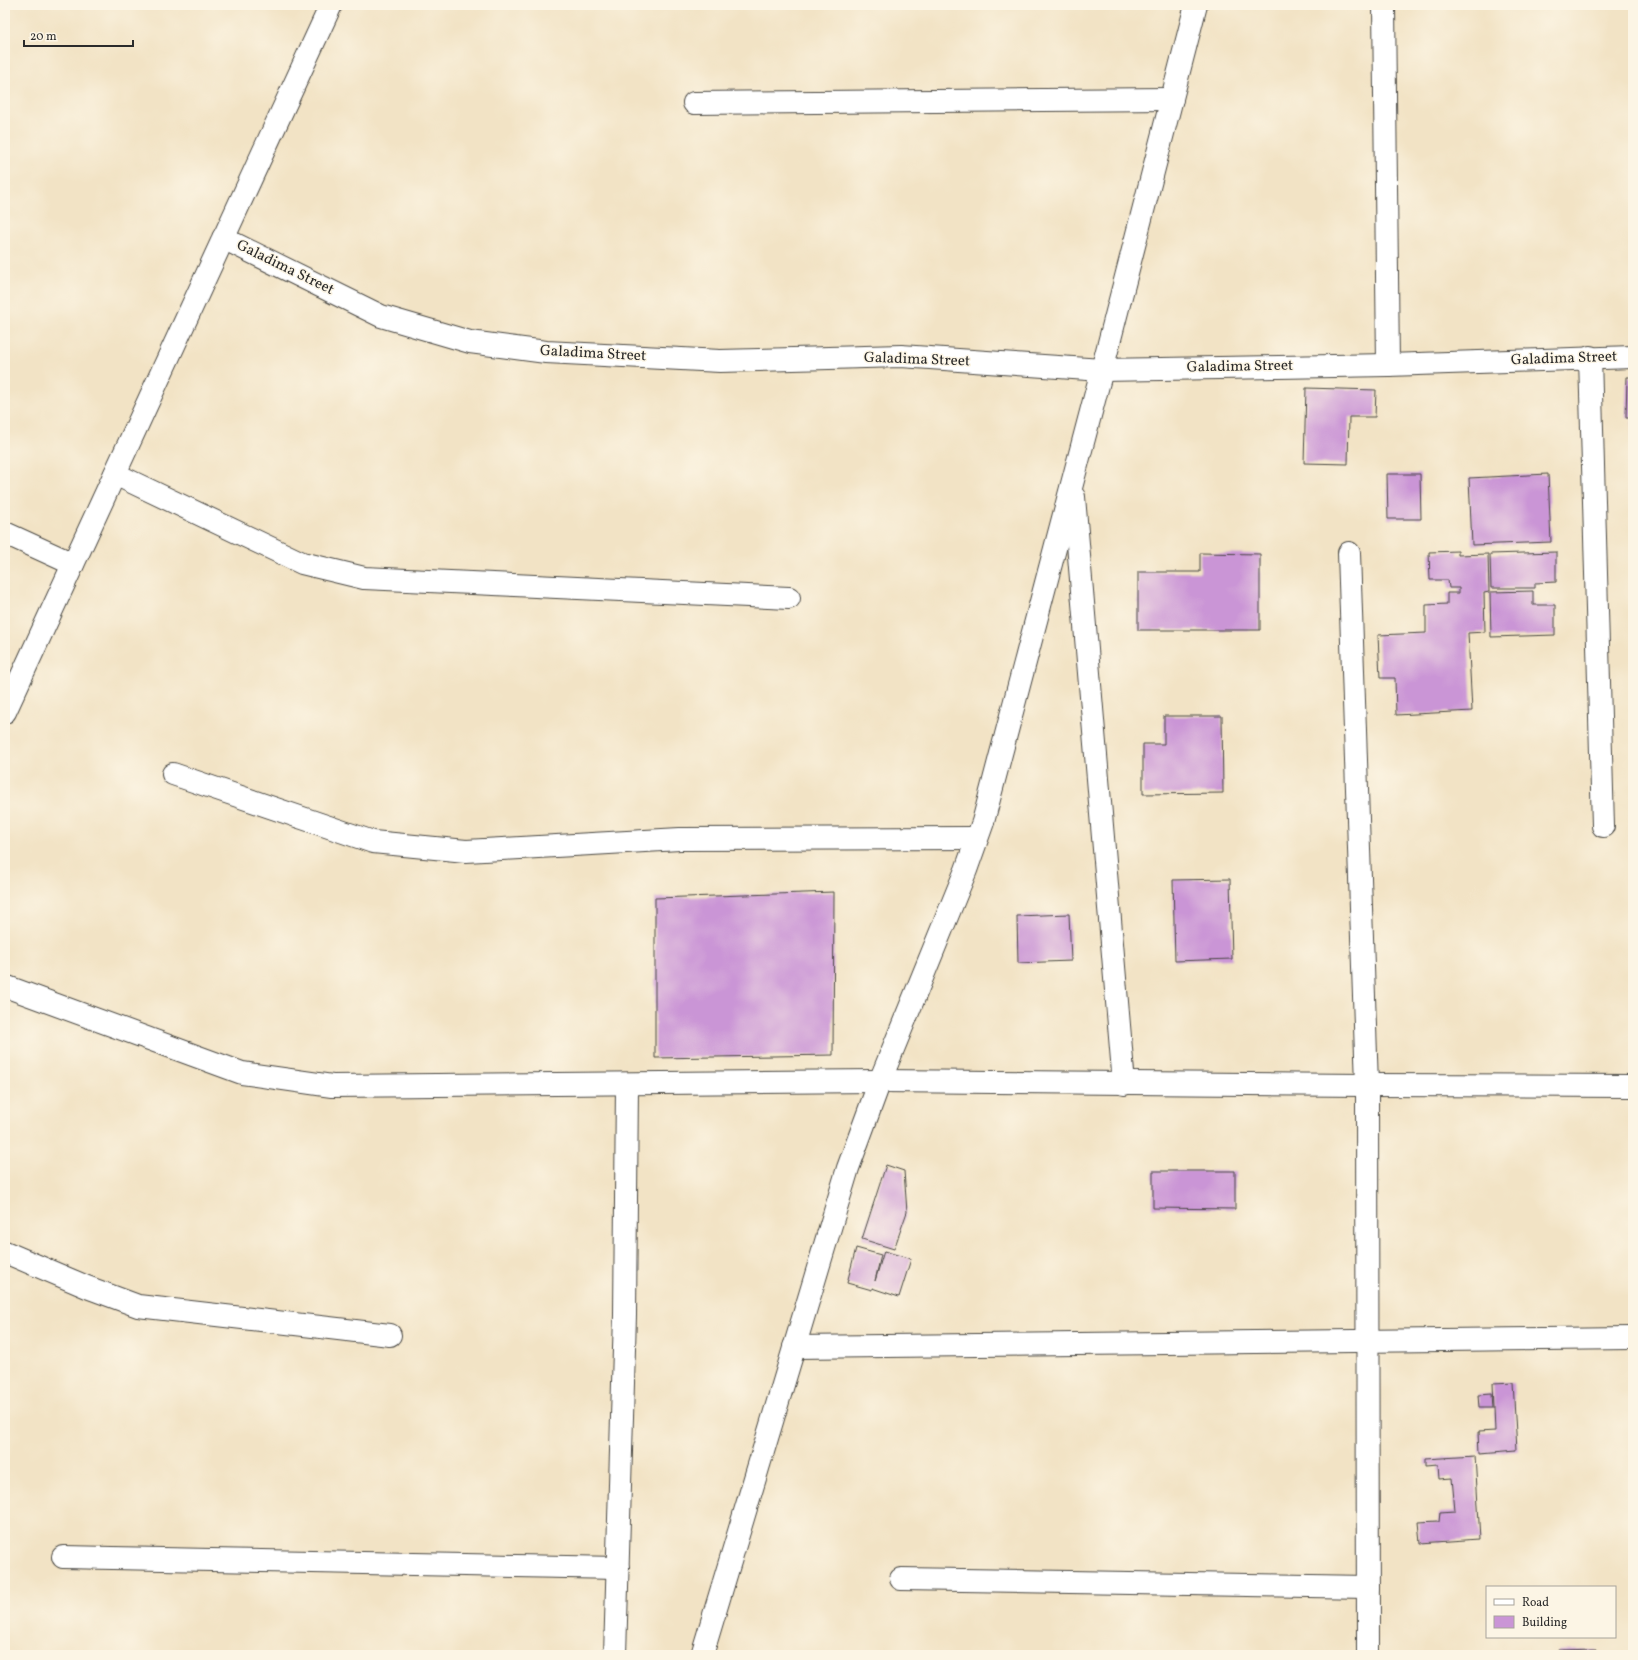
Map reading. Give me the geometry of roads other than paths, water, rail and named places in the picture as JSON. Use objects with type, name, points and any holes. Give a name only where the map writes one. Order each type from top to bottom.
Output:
[{"type":"street","points":[[5,712],[331,5]]},
{"type":"street","points":[[702,1655],[848,1168],[880,1081],[963,878],[983,822],[1196,5]]},
{"type":"street","points":[[1384,5],[1388,365]]},
{"type":"street","points":[[694,103],[1172,99]]},
{"type":"street","name":"Galadima Street","points":[[223,238],[381,316],[470,342],[546,352],[712,361],[901,356],[1102,370],[1388,365],[1590,357],[1633,357]]},
{"type":"street","points":[[1590,357],[1603,826]]},
{"type":"street","points":[[115,474],[302,563],[364,578],[790,598]]},
{"type":"street","points":[[1073,480],[1124,1084]]},
{"type":"street","points":[[5,533],[73,564]]},
{"type":"street","points":[[1349,553],[1367,1085],[1368,1655]]},
{"type":"street","points":[[173,774],[373,842],[466,851],[680,840],[977,838]]},
{"type":"street","points":[[5,986],[242,1073],[332,1086],[880,1081],[1124,1084],[1633,1086]]},
{"type":"street","points":[[615,1655],[625,1315],[627,1084]]},
{"type":"street","points":[[5,1252],[87,1287],[138,1306],[390,1335]]},
{"type":"street","points":[[794,1347],[1633,1338]]},
{"type":"street","points":[[63,1557],[618,1568]]},
{"type":"street","points":[[901,1579],[1368,1587]]}]
